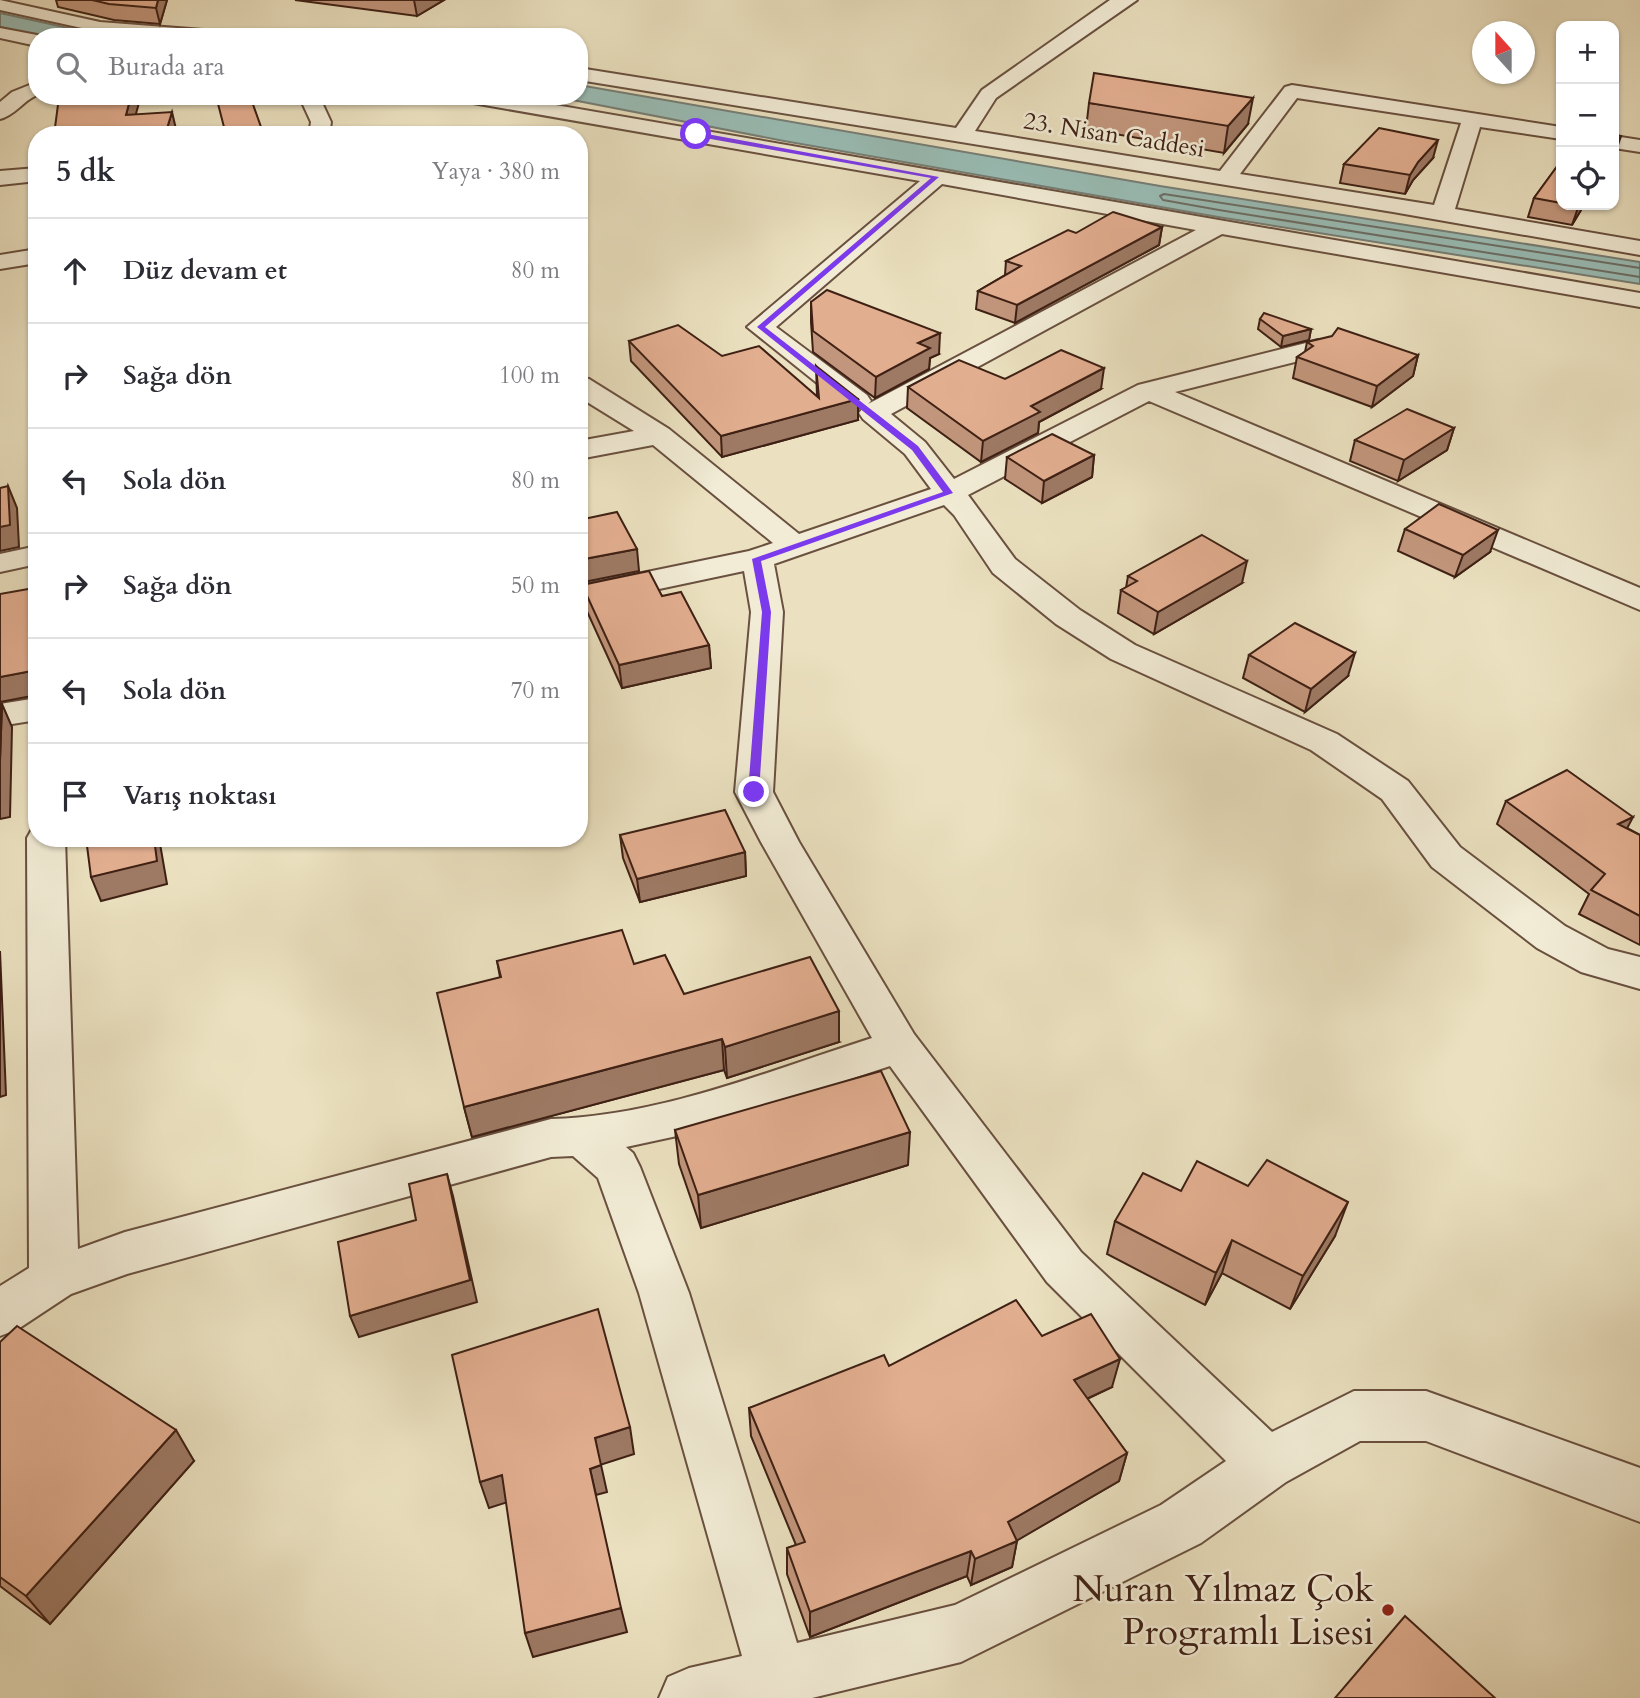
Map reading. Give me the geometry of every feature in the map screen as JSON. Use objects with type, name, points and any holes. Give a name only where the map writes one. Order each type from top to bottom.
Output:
[{"type":"street","points":[[8,5],[52,0]]},
{"type":"street","points":[[961,137],[989,94],[1116,4],[1128,0]]},
{"type":"street","points":[[8,5],[113,28]]},
{"type":"street","points":[[0,33],[28,39]]},
{"type":"street","name":"23. Nisan Caddesi","points":[[588,75],[1640,248]]},
{"type":"street","points":[[1225,179],[1292,91],[1556,133]]},
{"type":"street","points":[[0,113],[19,96],[28,92]]},
{"type":"street","points":[[313,105],[320,126]]},
{"type":"street","points":[[519,105],[1640,300]]},
{"type":"street","points":[[1442,214],[1472,120]]},
{"type":"street","points":[[1619,143],[1640,146]]},
{"type":"street","points":[[0,178],[28,175]]},
{"type":"street","points":[[936,177],[760,327],[915,448],[949,493],[965,509],[1004,566],[1068,617],[1123,652],[1324,741],[1395,790],[1446,857],[1551,937],[1596,961],[1640,973]]},
{"type":"street","points":[[873,413],[1216,228]]},
{"type":"street","points":[[0,262],[28,257]]},
{"type":"street","points":[[588,594],[776,553],[949,493],[1149,391],[1318,348]]},
{"type":"street","points":[[588,391],[659,435],[776,553]]},
{"type":"street","points":[[1149,391],[1640,600]]},
{"type":"street","points":[[588,448],[659,435]]},
{"type":"street","points":[[776,553],[767,612],[754,792],[899,1046],[1064,1267],[1267,1464]]},
{"type":"street","points":[[0,564],[28,557]]},
{"type":"street","points":[[0,715],[28,710]]},
{"type":"street","points":[[46,847],[54,1279]]},
{"type":"street","points":[[0,1313],[54,1279],[125,1253],[551,1138],[582,1137],[677,1118],[899,1046]]},
{"type":"street","points":[[582,1137],[617,1167],[664,1293],[778,1675]]},
{"type":"street","points":[[688,1698],[961,1633],[1181,1524],[1267,1464],[1354,1416],[1426,1416],[1640,1495]]},
{"type":"water","points":[[0,13],[68,28],[28,28],[28,34],[0,27]]},
{"type":"water","points":[[588,87],[1160,186],[1640,262],[1640,284],[1218,217],[784,141],[588,103]]},
{"type":"building","points":[[92,0],[158,0],[156,8]]},
{"type":"building","points":[[1094,73],[1253,98],[1228,126],[1089,103]]},
{"type":"building","points":[[58,105],[129,105],[126,115],[172,112],[168,126],[55,126]]},
{"type":"building","points":[[218,105],[253,105],[261,126],[224,126]]},
{"type":"building","points":[[1379,128],[1438,140],[1410,175],[1344,164]]},
{"type":"building","points":[[1556,168],[1556,202],[1534,198]]},
{"type":"building","points":[[1113,212],[1162,227],[1017,305],[978,291],[1021,266],[1006,261],[1068,230],[1076,233]]},
{"type":"building","points":[[827,290],[940,333],[918,343],[930,348],[876,377],[813,331],[811,302]]},
{"type":"building","points":[[1264,313],[1311,329],[1283,336],[1260,319]]},
{"type":"building","points":[[678,325],[722,356],[759,346],[819,398],[816,366],[858,399],[721,436],[629,341]]},
{"type":"building","points":[[1338,328],[1418,355],[1377,386],[1297,357],[1313,346],[1307,342],[1332,336]]},
{"type":"building","points":[[1061,350],[1104,368],[1031,406],[1040,412],[983,441],[908,387],[959,360],[1005,379]]},
{"type":"building","points":[[1407,409],[1454,428],[1404,460],[1355,440]]},
{"type":"building","points":[[1052,434],[1094,455],[1044,481],[1007,457]]},
{"type":"building","points":[[8,486],[10,525],[0,527],[0,488]]},
{"type":"building","points":[[1439,504],[1498,530],[1463,555],[1405,529]]},
{"type":"building","points":[[617,512],[637,549],[588,558],[588,518]]},
{"type":"building","points":[[1202,535],[1247,561],[1158,612],[1121,590],[1137,581],[1128,576]]},
{"type":"building","points":[[649,571],[662,596],[681,592],[709,645],[619,665],[588,598],[588,584]]},
{"type":"building","points":[[28,589],[28,672],[0,677],[0,594]]},
{"type":"building","points":[[1295,623],[1355,653],[1311,689],[1249,655]]},
{"type":"building","points":[[0,704],[2,704],[0,760]]},
{"type":"building","points":[[1567,770],[1633,817],[1618,824],[1640,835],[1640,916],[1591,890],[1605,874],[1506,801]]},
{"type":"building","points":[[725,810],[745,852],[637,879],[620,835]]},
{"type":"building","points":[[87,847],[155,847],[157,861],[91,877]]},
{"type":"building","points":[[622,930],[634,964],[665,955],[684,994],[810,957],[839,1011],[725,1047],[722,1039],[464,1107],[437,993],[501,977],[497,961]]},
{"type":"building","points":[[881,1071],[910,1132],[698,1195],[675,1130]]},
{"type":"building","points":[[1267,1160],[1348,1202],[1303,1276],[1232,1240],[1216,1273],[1115,1221],[1143,1173],[1181,1191],[1197,1161],[1248,1186]]},
{"type":"building","points":[[447,1174],[470,1280],[350,1316],[338,1242],[416,1220],[409,1184]]},
{"type":"building","points":[[1016,1300],[1042,1336],[1091,1314],[1120,1359],[1074,1380],[1127,1453],[1008,1522],[1017,1541],[975,1559],[971,1551],[810,1612],[787,1548],[805,1542],[749,1408],[884,1355],[889,1366]]},
{"type":"building","points":[[598,1309],[630,1427],[595,1438],[601,1465],[590,1469],[621,1608],[525,1633],[502,1475],[480,1482],[452,1355]]},
{"type":"building","points":[[17,1326],[176,1430],[26,1596],[0,1577],[0,1342]]},
{"type":"building","points":[[1405,1616],[1495,1698],[1335,1698]]},
{"type":"place","name":"Nuran Yılmaz Çok Programlı Lisesi","points":[[1388,1610]]},
{"type":"route","points":[[696,134],[936,177],[760,327],[915,448],[949,493],[757,559],[767,612],[754,792]]}]
